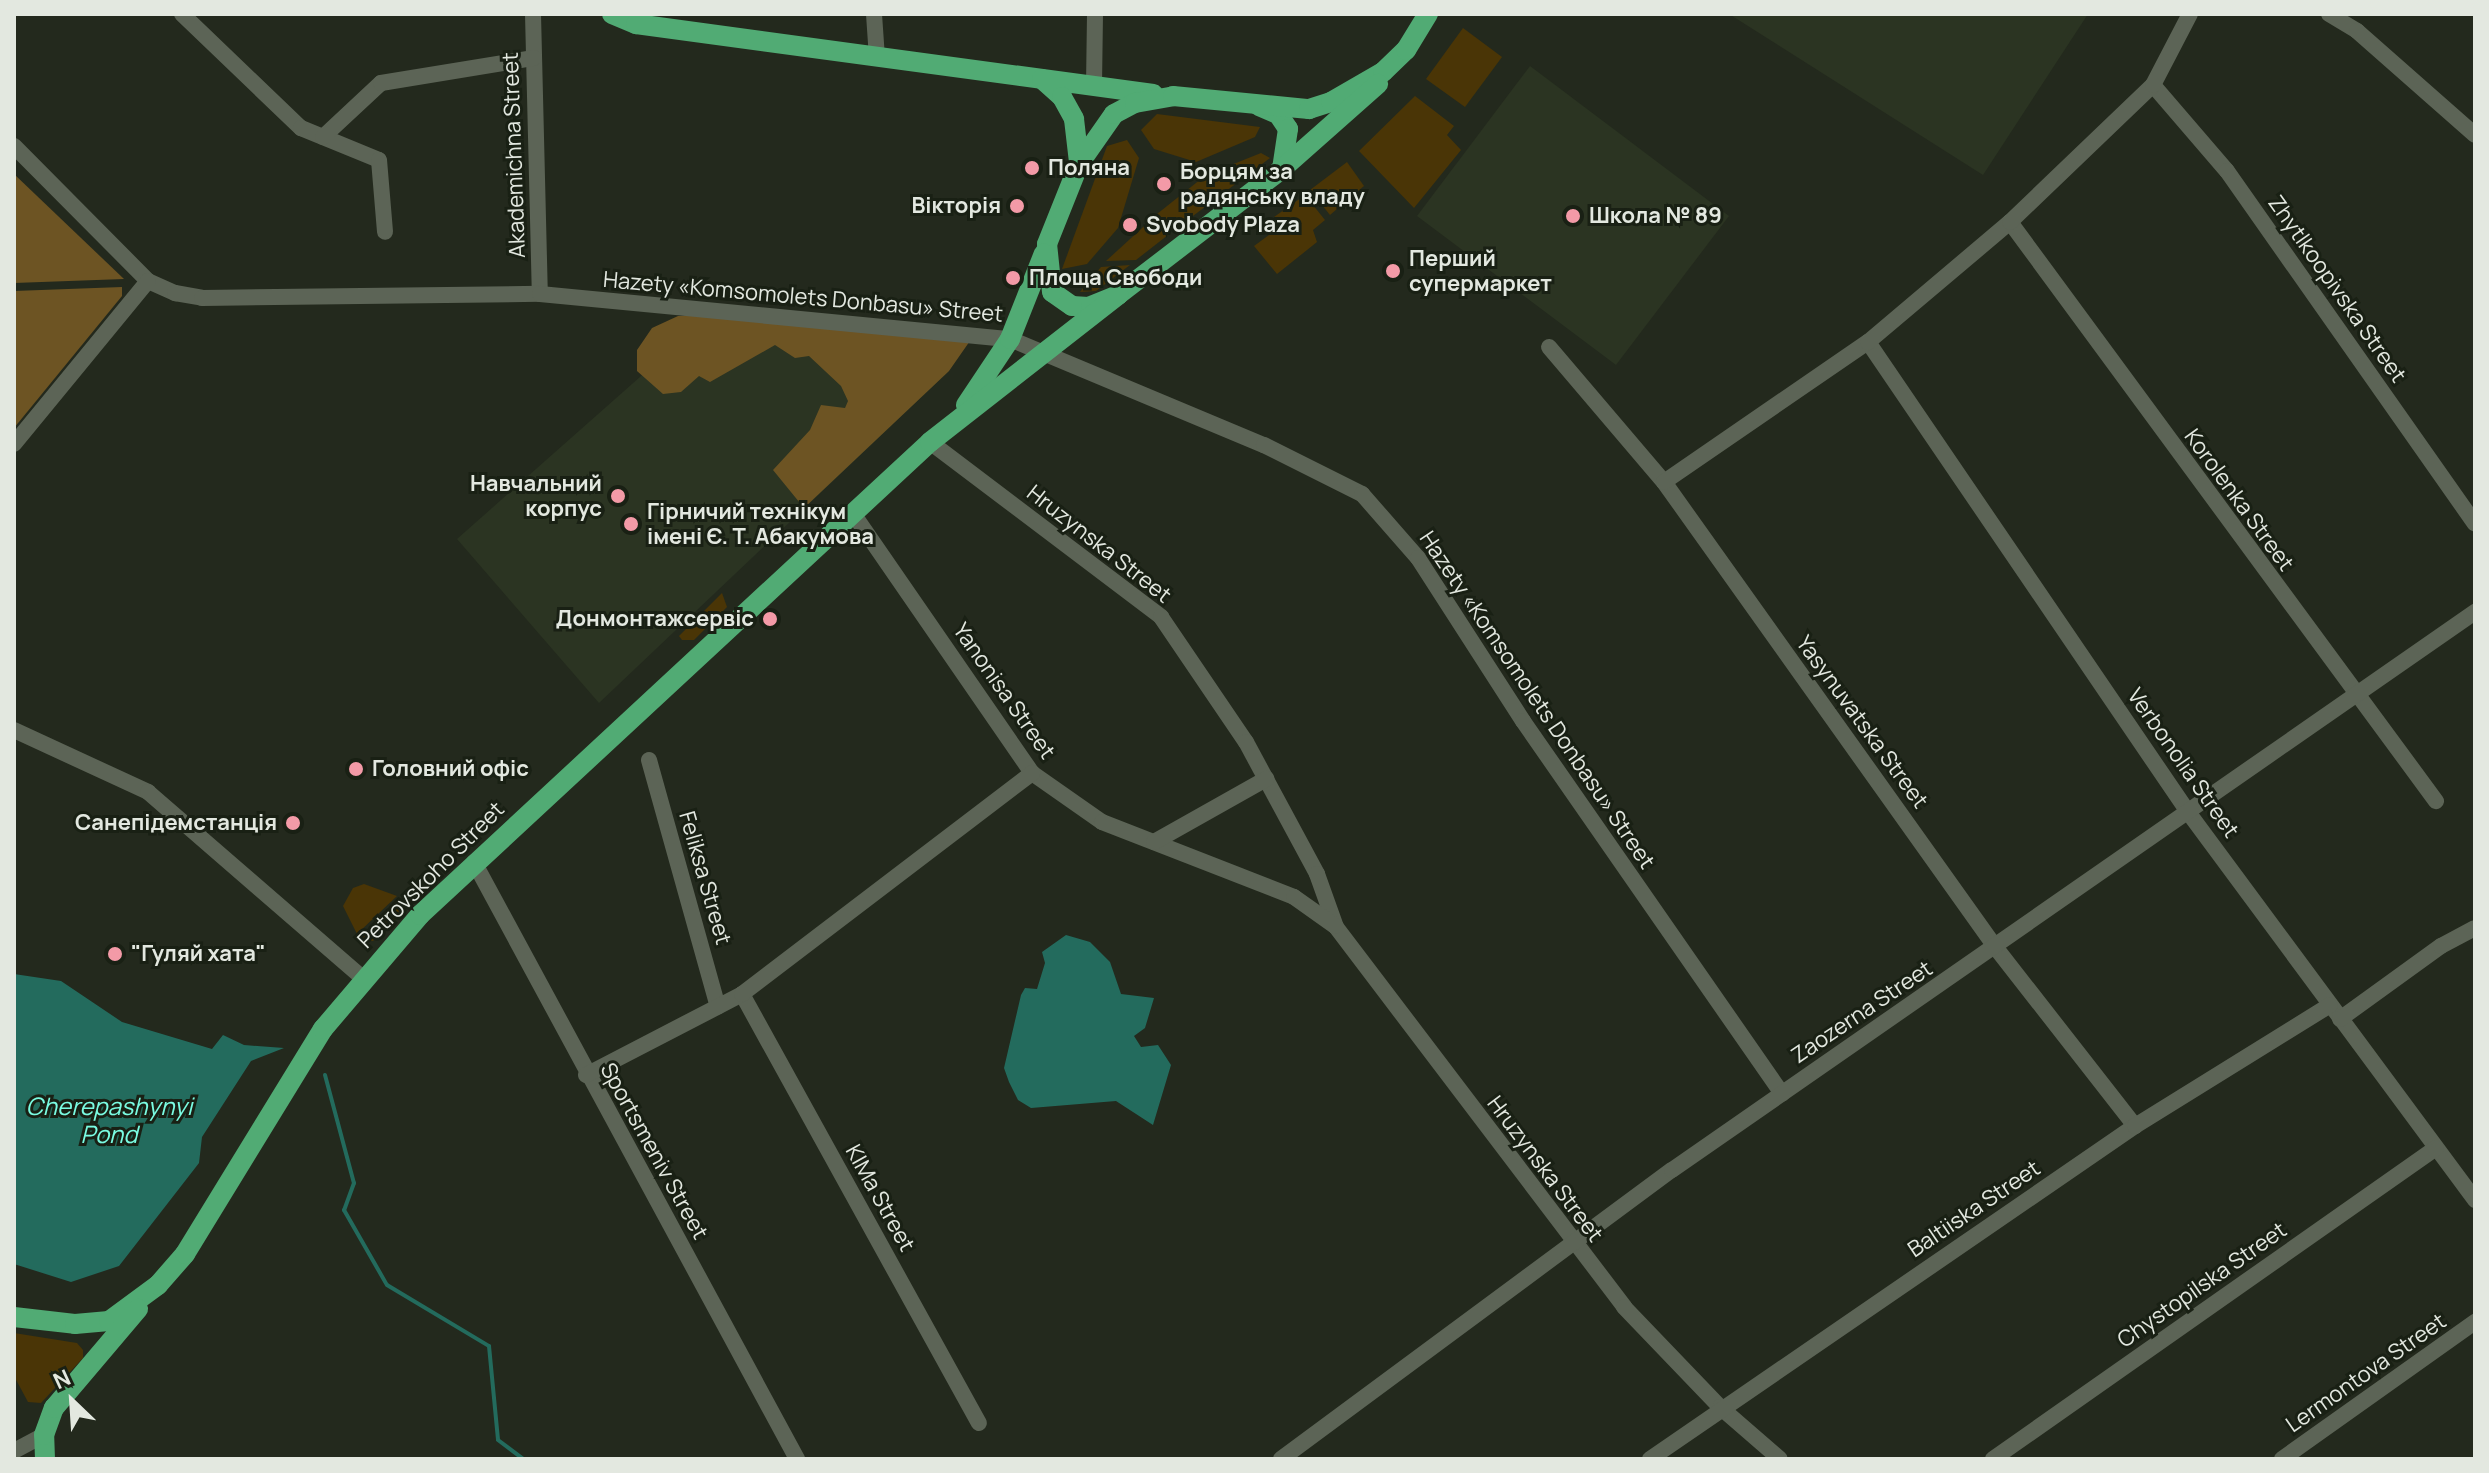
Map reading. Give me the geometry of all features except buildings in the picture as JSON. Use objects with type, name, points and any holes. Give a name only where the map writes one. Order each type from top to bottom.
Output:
[{"type":"main road","points":[[612,14],[636,24],[877,58],[1173,96],[1309,109],[1359,90],[1406,50],[1428,14]]},
{"type":"main road","name":"Petrovskoho Street","points":[[14,1317],[75,1324],[109,1321],[158,1285],[185,1254],[292,1075],[363,978],[474,862],[930,442],[1364,102],[1406,50]]},
{"type":"main road","points":[[1042,79],[1062,97],[1074,119],[1079,164]]},
{"type":"main road","points":[[958,419],[1010,339],[1079,164],[1114,114],[1135,103],[1173,96]]},
{"type":"main road","points":[[1259,106],[1278,114],[1288,129],[1282,169]]},
{"type":"main road","points":[[1047,244],[1048,282],[1062,301],[1088,307],[1118,295]]},
{"type":"main road","points":[[45,1459],[44,1435],[54,1408],[158,1285]]},
{"type":"street","points":[[182,14],[301,128],[379,160],[385,232]]},
{"type":"street","name":"Akademichna Street","points":[[533,14],[540,294]]},
{"type":"street","points":[[874,14],[877,58]]},
{"type":"street","points":[[1094,86],[1095,14]]},
{"type":"street","points":[[1664,482],[1868,342],[2010,222],[2153,85],[2190,14]]},
{"type":"street","points":[[2329,14],[2357,31],[2475,135]]},
{"type":"street","points":[[323,137],[381,83],[534,58]]},
{"type":"street","name":"Zhytlkoopivska Street","points":[[2153,85],[2227,171],[2475,524]]},
{"type":"street","name":"Hazety «Komsomolets Donbasu» Street","points":[[14,146],[148,281],[202,298],[540,294],[1010,339],[1046,351],[1264,445],[1362,494],[1418,558],[1782,1094]]},
{"type":"street","name":"Korolenka Street","points":[[2010,222],[2355,697],[2436,801]]},
{"type":"street","points":[[14,444],[148,281]]},
{"type":"street","name":"Verbonolia Street","points":[[1868,342],[2188,812],[2475,1200]]},
{"type":"street","name":"Yasynuvatska Street","points":[[1549,347],[1664,482],[1996,948],[2135,1126]]},
{"type":"street","name":"Hruzynska Street","points":[[930,442],[1161,617],[1246,742],[1318,877],[1336,927],[1572,1243],[1660,1347],[1720,1407],[1780,1459]]},
{"type":"street","name":"Yanonisa Street","points":[[852,512],[1032,773],[1102,822],[1294,897],[1336,927]]},
{"type":"street","name":"Zaozerna Street","points":[[1281,1459],[1572,1243],[1782,1094],[1996,948],[2090,876],[2188,812],[2475,612]]},
{"type":"street","points":[[14,730],[148,792],[363,978]]},
{"type":"street","name":"Hruzynska Street","points":[[1246,742],[1318,877]]},
{"type":"street","name":"Feliksa Street","points":[[649,760],[718,1007]]},
{"type":"street","points":[[586,1075],[742,994],[1032,773]]},
{"type":"street","points":[[1154,842],[1266,779]]},
{"type":"street","name":"Sportsmeniv Street","points":[[474,862],[586,1075],[797,1459]]},
{"type":"street","points":[[1294,897],[1318,877]]},
{"type":"street","points":[[2340,1019],[2441,946],[2475,928]]},
{"type":"street","name":"KIMa Street","points":[[742,994],[979,1423]]},
{"type":"street","name":"Baltiiska Street","points":[[1650,1459],[1720,1407],[2135,1126],[2330,1005]]},
{"type":"street","name":"Chystopilska Street","points":[[1993,1459],[2436,1148]]},
{"type":"street","name":"Lermontova Street","points":[[2282,1459],[2475,1322]]},
{"type":"street","points":[[14,1451],[44,1435]]},
{"type":"shaded area","points":[[1729,14],[2088,14],[1983,175]]},
{"type":"shaded area","points":[[1463,28],[1502,57],[1465,107],[1426,79]]},
{"type":"shaded area","name":"Школа № 89","points":[[1530,66],[1729,216],[1616,365],[1417,216]]},
{"type":"shaded area","points":[[1415,96],[1454,126],[1447,135],[1461,150],[1414,208],[1359,151]]},
{"type":"shaded area","points":[[1157,114],[1260,127],[1255,137],[1196,162],[1154,149],[1141,130]]},
{"type":"shaded area","points":[[1127,140],[1139,158],[1118,228],[1087,264],[1062,269],[1107,146]]},
{"type":"shaded area","points":[[1261,153],[1270,158],[1173,231],[1157,214],[1206,175]]},
{"type":"shaded area","points":[[1347,162],[1364,186],[1330,215],[1310,190]]},
{"type":"shaded area","points":[[14,174],[124,279],[14,283]]},
{"type":"shaded area","points":[[1305,195],[1325,220],[1313,230],[1317,242],[1277,274],[1254,246],[1281,226],[1274,217]]},
{"type":"shaded area","points":[[1153,218],[1168,235],[1136,260],[1106,261]]},
{"type":"shaded area","points":[[1130,265],[1096,291],[1080,292],[1101,267]]},
{"type":"shaded area","points":[[122,287],[122,296],[14,428],[14,291]]},
{"type":"shaded area","name":"Гірничий технікум імені Є. Т. Абакумова","points":[[710,315],[949,371],[599,703],[457,539]]},
{"type":"shaded area","points":[[710,315],[972,338],[949,371],[804,508],[773,470],[810,430],[821,405],[845,408],[848,401],[841,386],[809,356],[795,358],[775,345],[710,382],[699,376],[681,392],[663,394],[637,371],[637,350],[652,328],[678,316]]},
{"type":"shaded area","points":[[722,593],[727,607],[694,640],[682,640],[679,636]]},
{"type":"shaded area","points":[[364,884],[397,896],[357,934],[343,906],[353,888]]},
{"type":"shaded area","points":[[400,900],[405,909],[373,941],[360,939]]},
{"type":"shaded area","points":[[14,1333],[77,1343],[83,1350],[83,1358],[41,1403],[28,1402],[14,1376]]},
{"type":"water","points":[[1066,935],[1090,942],[1110,962],[1121,994],[1154,998],[1145,1028],[1134,1036],[1141,1047],[1158,1045],[1171,1065],[1153,1125],[1116,1101],[1031,1108],[1018,1100],[1009,1082],[1004,1068],[1021,995],[1025,988],[1037,989],[1045,963],[1042,952]]},
{"type":"water","name":"Cherepashynyi Pond","points":[[14,974],[61,981],[122,1022],[212,1049],[223,1035],[244,1045],[284,1048],[251,1061],[202,1137],[199,1163],[119,1266],[71,1282],[14,1264]]},
{"type":"waterway","points":[[325,1075],[354,1183],[344,1210],[387,1285],[489,1346],[498,1440],[523,1459]]},
{"type":"place","name":"Поляна","points":[[1032,168]]},
{"type":"place","name":"Борцям за радянську владу","points":[[1164,184]]},
{"type":"place","name":"Вікторія","points":[[1017,206]]},
{"type":"place","name":"Школа № 89","points":[[1573,216]]},
{"type":"place","name":"Svobody Plaza","points":[[1130,225]]},
{"type":"place","name":"Перший супермаркет","points":[[1393,271]]},
{"type":"place","name":"Площа Свободи","points":[[1013,278]]},
{"type":"place","name":"Навчальний корпус","points":[[618,496]]},
{"type":"place","name":"Гірничий технікум імені Є. Т. Абакумова","points":[[631,524]]},
{"type":"place","name":"Донмонтажсервіс","points":[[770,619]]},
{"type":"place","name":"Головний офіс","points":[[356,769]]},
{"type":"place","name":"Санепідемстанція","points":[[293,823]]},
{"type":"place","name":"\"Гуляй хата\"","points":[[115,954]]}]
